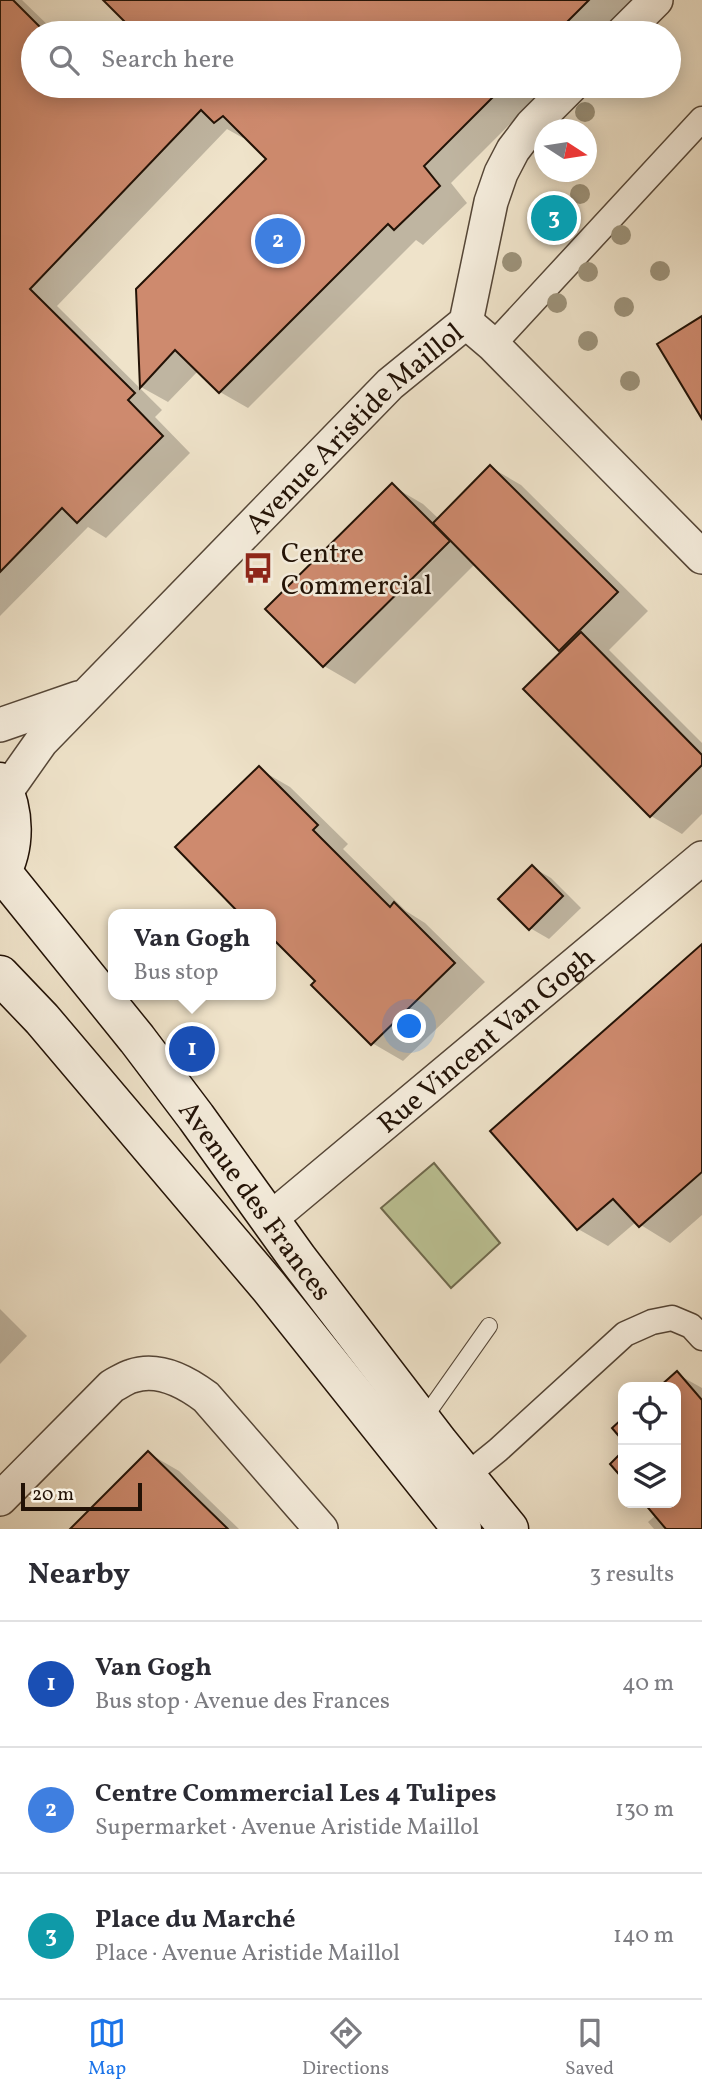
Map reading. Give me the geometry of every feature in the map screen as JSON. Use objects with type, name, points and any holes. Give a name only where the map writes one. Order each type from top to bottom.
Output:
[{"type":"main road","points":[[1,873],[10,846],[12,819],[3,788]]},
{"type":"main road","name":"Avenue des Frances","points":[[1,873],[136,1038],[269,1220],[422,1421],[509,1529]]},
{"type":"main road","name":"Avenue des Frances","points":[[0,975],[42,1019],[268,1287],[462,1529]]},
{"type":"street","points":[[635,21],[656,0]]},
{"type":"street","name":"Avenue Aristide Maillol","points":[[3,788],[86,694],[214,567],[390,384],[466,322],[491,202],[501,173],[513,150],[532,125],[559,98]]},
{"type":"street","points":[[493,345],[702,119]]},
{"type":"street","points":[[466,322],[493,345],[702,556]]},
{"type":"street","name":"Avenue Aristide Maillol","points":[[0,725],[86,694]]},
{"type":"street","name":"Rue Vincent Van Gogh","points":[[269,1220],[702,858]]},
{"type":"street","points":[[466,1476],[625,1334],[652,1322],[672,1318],[691,1326],[702,1338]]},
{"type":"street","points":[[0,1499],[112,1386],[134,1375],[157,1374],[191,1385],[206,1396],[321,1529]]},
{"type":"lane","points":[[422,1421],[489,1326]]},
{"type":"green space","points":[[434,1163],[500,1243],[451,1288],[381,1208]]},
{"type":"building","points":[[0,0],[13,0],[34,21],[21,21],[21,98],[492,98],[424,166],[440,186],[394,230],[388,224],[219,393],[175,350],[140,388],[136,289],[266,159],[223,116],[214,123],[201,110],[30,289],[135,393],[128,400],[163,436],[77,523],[62,508],[0,572]]},
{"type":"building","points":[[103,0],[589,0],[568,21],[124,21]]},
{"type":"building","points":[[702,316],[702,419],[657,344]]},
{"type":"building","points":[[490,465],[618,592],[559,651],[433,523]]},
{"type":"building","points":[[392,483],[450,541],[323,667],[265,609]]},
{"type":"building","points":[[581,632],[702,755],[702,765],[650,817],[523,689]]},
{"type":"building","points":[[259,766],[318,825],[313,830],[390,907],[394,902],[455,963],[371,1045],[311,985],[315,981],[276,942],[276,909],[235,909],[175,847]]},
{"type":"building","points":[[532,865],[563,896],[529,930],[498,899]]},
{"type":"building","points":[[702,944],[702,1172],[639,1227],[613,1199],[577,1230],[490,1131]]},
{"type":"building","points":[[677,1371],[702,1400],[702,1529],[666,1529],[648,1508],[681,1508],[681,1382],[665,1382]]},
{"type":"building","points":[[618,1423],[618,1435],[612,1428]]},
{"type":"building","points":[[148,1451],[228,1529],[70,1529]]},
{"type":"building","points":[[618,1456],[618,1473],[610,1464]]},
{"type":"place","name":"Place du Marché","points":[[554,218]]},
{"type":"place","name":"Centre Commercial Les 4 Tulipes","points":[[278,241]]},
{"type":"place","name":"Centre Commercial","points":[[258,568]]},
{"type":"place","name":"Van Gogh","points":[[192,1049]]}]
